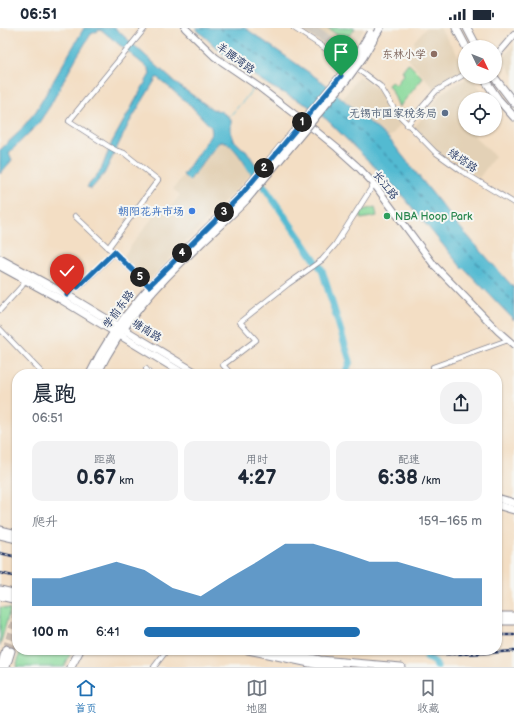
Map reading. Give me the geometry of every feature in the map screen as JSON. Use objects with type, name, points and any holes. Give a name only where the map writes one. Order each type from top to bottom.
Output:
[{"type":"main road","points":[[243,198],[347,79],[363,57],[372,32],[380,28]]},
{"type":"main road","points":[[456,28],[462,40]]},
{"type":"main road","points":[[466,28],[473,40]]},
{"type":"main road","points":[[488,84],[498,99],[514,116]]},
{"type":"main road","points":[[499,84],[514,103]]},
{"type":"main road","name":"学前东路","points":[[93,369],[118,328],[149,286],[243,198]]},
{"type":"main road","name":"学前东路","points":[[99,369],[118,328],[153,290],[230,217],[243,198]]},
{"type":"main road","name":"塘南路","points":[[0,259],[6,266],[25,280],[118,328],[189,369]]},
{"type":"main road","name":"塘南路","points":[[6,266],[67,295],[177,369]]},
{"type":"main road","points":[[502,499],[514,503]]},
{"type":"main road","points":[[502,506],[514,510]]},
{"type":"main road","points":[[0,530],[12,533]]},
{"type":"main road","points":[[0,535],[12,538]]},
{"type":"main road","points":[[0,590],[12,593]]},
{"type":"main road","points":[[0,596],[12,599]]},
{"type":"main road","points":[[502,616],[514,616]]},
{"type":"main road","points":[[502,621],[514,621]]},
{"type":"main road","points":[[1,667],[8,650],[6,667]]},
{"type":"main road","points":[[71,667],[77,655]]},
{"type":"main road","points":[[272,655],[319,665],[338,667]]},
{"type":"main road","points":[[296,655],[320,660],[402,667]]},
{"type":"street","points":[[108,248],[158,180],[124,153],[108,146],[70,121],[145,28]]},
{"type":"street","name":"羊腰湾路","points":[[185,28],[215,56],[259,87]]},
{"type":"street","name":"绿塔路","points":[[294,28],[380,86],[396,112],[435,152],[463,172],[514,203]]},
{"type":"street","points":[[502,48],[514,35]]},
{"type":"street","points":[[407,125],[436,91],[458,78]]},
{"type":"street","name":"长江路","points":[[259,87],[337,148],[374,184],[434,265],[514,345]]},
{"type":"street","points":[[227,369],[223,365],[256,340],[240,322],[288,284],[322,260],[336,245],[374,184]]},
{"type":"street","points":[[75,216],[149,286]]},
{"type":"street","points":[[67,295],[76,284],[78,287],[114,252]]},
{"type":"street","points":[[0,310],[22,286],[25,280]]},
{"type":"street","points":[[0,329],[38,369]]},
{"type":"street","points":[[433,367],[508,340]]},
{"type":"street","points":[[154,667],[163,655]]},
{"type":"shaded area","points":[[298,28],[316,28],[335,42],[337,40],[351,50],[345,58]]},
{"type":"shaded area","points":[[316,28],[364,28],[351,50],[337,40],[335,42]]},
{"type":"shaded area","name":"东林小学","points":[[426,28],[440,28],[458,55],[458,74],[435,89],[408,59],[414,49],[414,41]]},
{"type":"shaded area","points":[[514,45],[514,76],[502,59]]},
{"type":"shaded area","points":[[359,76],[380,91],[392,113],[402,123],[389,138],[343,98]]},
{"type":"shaded area","name":"无锡市国家税务局","points":[[458,83],[476,84],[483,92],[458,92],[458,136],[475,136],[495,156],[479,178],[436,150],[414,128],[443,92]]},
{"type":"shaded area","name":"朝阳花卉市场","points":[[222,141],[226,142],[240,157],[251,174],[147,282],[122,258],[159,209],[167,213],[180,195],[173,189],[183,176],[189,181],[218,143]]},
{"type":"green space","points":[[328,28],[355,28],[349,35],[342,36]]},
{"type":"green space","points":[[408,63],[423,78],[399,107],[388,85],[391,82],[396,85],[404,73],[402,71]]},
{"type":"green space","points":[[375,207],[377,216],[361,219],[359,211]]},
{"type":"green space","points":[[0,607],[10,609],[0,646]]},
{"type":"green space","points":[[20,655],[70,655],[64,667],[16,667]]},
{"type":"water","points":[[84,28],[115,28],[178,85],[212,109],[220,111],[229,117],[231,120],[231,133],[233,139],[246,150],[257,167],[251,174],[230,145],[222,141],[218,143],[189,181],[183,175],[212,133],[211,127],[190,105],[157,77],[129,123],[104,174],[91,189],[87,187],[101,170],[112,142],[150,74],[149,69],[100,30],[91,34],[50,106],[38,124],[9,153],[12,160],[0,174],[0,150],[17,134],[36,111]]},
{"type":"water","points":[[195,28],[245,28],[324,83],[390,140],[456,223],[514,288],[514,320],[465,269],[462,268],[396,188],[326,119],[307,105],[272,87],[230,60]]},
{"type":"waterway","points":[[229,117],[254,87]]},
{"type":"waterway","points":[[249,165],[322,270],[350,361],[347,369]]},
{"type":"waterway","points":[[427,658],[433,661],[437,666]]},
{"type":"ferry route","points":[[219,28],[319,97]]},
{"type":"ferry route","points":[[329,105],[349,121],[392,161],[449,233],[514,303]]},
{"type":"tunnel","points":[[6,649],[12,628]]},
{"type":"railway","points":[[0,553],[12,556]]},
{"type":"railway","points":[[0,573],[12,576]]},
{"type":"railway","points":[[502,635],[514,635]]},
{"type":"railway","points":[[502,652],[514,651]]},
{"type":"place","name":"东林小学","points":[[434,54]]},
{"type":"place","name":"无锡市国家税务局","points":[[445,113]]},
{"type":"place","name":"朝阳花卉市场","points":[[192,211]]},
{"type":"place","name":"NBA Hoop Park","points":[[387,216]]},
{"type":"route","points":[[67,295],[76,284],[78,287],[114,252],[149,286],[241,195],[341,76]]}]
